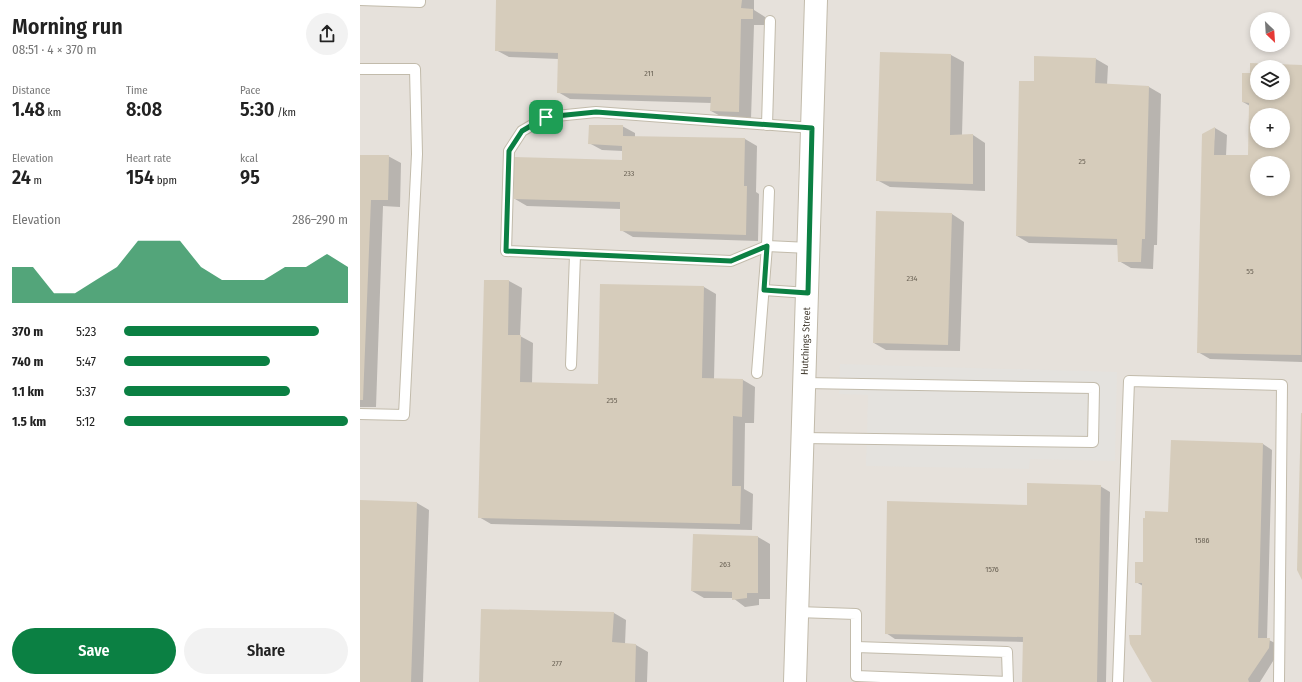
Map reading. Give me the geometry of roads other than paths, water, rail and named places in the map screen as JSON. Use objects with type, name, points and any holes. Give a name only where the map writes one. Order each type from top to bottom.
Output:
[{"type":"street","name":"Hutchings Street","points":[[795,682],[816,0]]},
{"type":"lane","points":[[360,0],[420,2],[420,0]]},
{"type":"lane","points":[[767,125],[770,22]]},
{"type":"lane","points":[[360,68],[415,69],[417,154],[404,415],[360,414]]},
{"type":"lane","points":[[809,248],[767,246],[731,261],[506,251],[509,151],[522,131],[546,117],[596,112],[812,128]]},
{"type":"lane","points":[[757,373],[767,246],[769,190]]},
{"type":"lane","points":[[571,365],[575,254]]},
{"type":"lane","points":[[764,290],[808,293]]},
{"type":"lane","points":[[1118,682],[1129,381],[1282,385],[1279,682]]},
{"type":"lane","points":[[803,438],[1093,442],[1094,388],[805,383]]},
{"type":"lane","points":[[797,612],[856,614],[856,647],[856,676],[1008,682],[1007,652],[856,647]]}]
